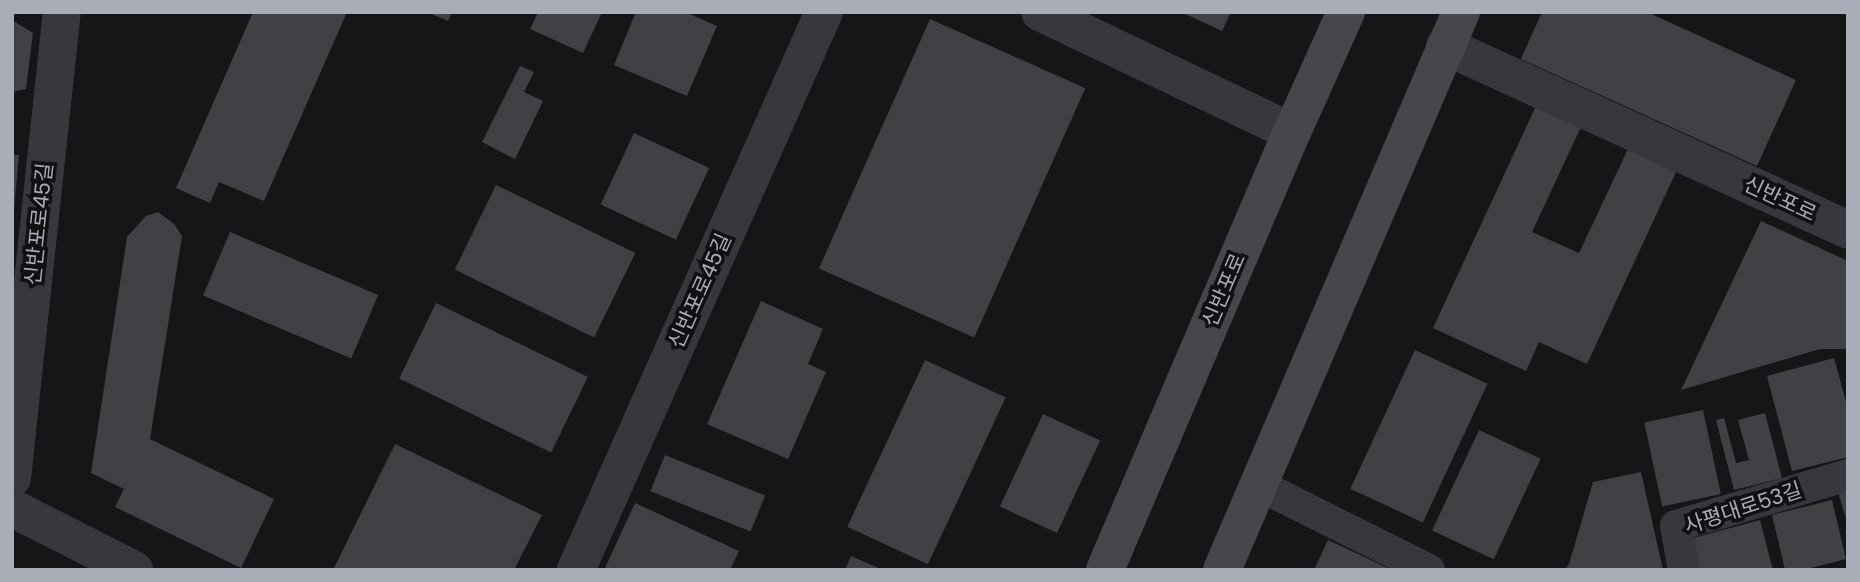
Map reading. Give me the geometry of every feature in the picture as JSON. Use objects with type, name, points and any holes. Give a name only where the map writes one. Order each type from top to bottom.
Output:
[{"type":"main road","name":"신반포로","points":[[1105,570],[1346,12]]},
{"type":"main road","name":"신반포로","points":[[1222,570],[1261,486],[1453,29]]},
{"type":"street","name":"신반포로45길","points":[[12,478],[62,12]]},
{"type":"street","name":"신반포로45길","points":[[576,570],[824,12]]},
{"type":"street","points":[[1040,12],[1292,132]]},
{"type":"street","name":"신반포로","points":[[1453,29],[1848,230]]},
{"type":"street","points":[[12,508],[134,570]]},
{"type":"lane","name":"사평대로53길","points":[[1684,570],[1676,526],[1848,475]]},
{"type":"lane","points":[[1261,486],[1430,570]]},
{"type":"building","points":[[253,12],[347,12],[264,201],[219,182],[210,203],[176,188]]},
{"type":"building","points":[[427,12],[452,12],[448,21]]},
{"type":"building","points":[[538,12],[602,12],[583,53],[530,29]]},
{"type":"building","points":[[636,12],[685,12],[717,26],[687,96],[614,65]]},
{"type":"building","points":[[1181,12],[1231,12],[1222,31]]},
{"type":"building","points":[[1542,12],[1647,12],[1796,80],[1757,166],[1521,59]]},
{"type":"building","points":[[930,19],[1085,88],[974,338],[819,268]]},
{"type":"building","points":[[12,20],[33,33],[26,89],[12,92]]},
{"type":"building","points":[[520,66],[534,72],[524,92],[543,101],[515,159],[482,142]]},
{"type":"building","points":[[1536,106],[1581,127],[1532,232],[1579,253],[1628,149],[1676,172],[1587,364],[1539,342],[1526,371],[1433,328]]},
{"type":"building","points":[[634,133],[709,168],[676,240],[601,205]]},
{"type":"building","points":[[12,155],[19,155],[14,208],[12,208]]},
{"type":"building","points":[[496,185],[635,253],[594,337],[455,269]]},
{"type":"building","points":[[158,212],[174,224],[182,236],[150,439],[274,499],[241,568],[115,507],[124,489],[91,473],[127,237],[146,216]]},
{"type":"building","points":[[1761,221],[1848,261],[1848,349],[1820,349],[1681,390]]},
{"type":"building","points":[[230,232],[378,295],[351,358],[203,296]]},
{"type":"building","points":[[761,301],[823,329],[808,364],[826,372],[788,459],[707,424]]},
{"type":"building","points":[[436,303],[588,377],[551,453],[399,378]]},
{"type":"building","points":[[1415,350],[1488,384],[1423,522],[1350,489]]},
{"type":"building","points":[[1834,358],[1848,409],[1848,457],[1792,471],[1767,376]]},
{"type":"building","points":[[925,360],[1006,398],[928,564],[847,527]]},
{"type":"building","points":[[1703,410],[1721,494],[1662,507],[1644,422]]},
{"type":"building","points":[[1765,413],[1782,478],[1734,490],[1716,420],[1724,418],[1736,463],[1749,460],[1738,420]]},
{"type":"building","points":[[1043,414],[1100,441],[1057,533],[1000,506]]},
{"type":"building","points":[[1479,430],[1541,459],[1494,559],[1432,531]]},
{"type":"building","points":[[395,444],[542,515],[514,570],[333,570]]},
{"type":"building","points":[[665,455],[765,495],[751,532],[650,491]]},
{"type":"building","points":[[1641,472],[1663,570],[1564,570],[1569,564],[1593,482]]},
{"type":"building","points":[[1848,489],[1848,521],[1847,522],[1838,492]]},
{"type":"building","points":[[1832,500],[1846,559],[1803,570],[1785,570],[1772,515]]},
{"type":"building","points":[[635,503],[739,551],[730,570],[604,570]]},
{"type":"building","points":[[1760,520],[1773,570],[1698,570],[1690,539]]},
{"type":"building","points":[[1328,540],[1392,570],[1314,570]]},
{"type":"building","points":[[851,556],[883,570],[845,570]]}]
